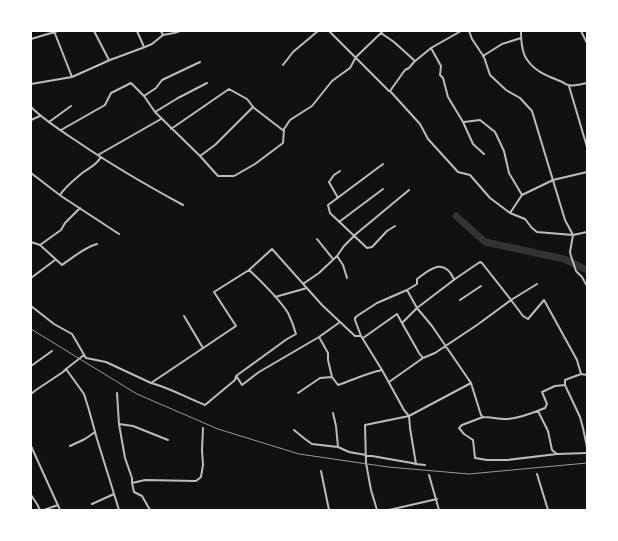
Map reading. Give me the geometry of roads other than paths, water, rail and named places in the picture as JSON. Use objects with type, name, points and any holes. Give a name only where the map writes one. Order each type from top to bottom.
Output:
[{"type":"street","points":[[54,31],[72,77]]},
{"type":"street","points":[[31,39],[58,31]]},
{"type":"street","points":[[94,31],[110,60]]},
{"type":"street","points":[[137,31],[144,48]]},
{"type":"street","points":[[161,31],[163,35]]},
{"type":"street","points":[[31,83],[72,77],[110,60],[144,48],[152,44],[163,35],[180,31]]},
{"type":"street","points":[[283,65],[293,52],[318,31]]},
{"type":"street","points":[[329,31],[390,91],[420,124],[428,139],[458,172],[470,175],[490,198],[510,213],[525,219],[537,232],[573,235],[587,232]]},
{"type":"street","points":[[390,91],[405,70],[431,48],[461,31]]},
{"type":"street","points":[[469,31],[472,39],[483,56],[490,75],[506,90],[520,98],[532,111],[565,220],[573,235],[570,252],[576,271],[582,277],[587,286]]},
{"type":"street","points":[[521,31],[521,38],[526,58],[531,64],[544,74],[569,86],[587,83]]},
{"type":"street","points":[[580,31],[587,43]]},
{"type":"street","points":[[61,130],[105,106],[111,94],[131,83],[144,96],[154,112],[200,156],[218,176],[234,176],[255,164],[282,143],[284,129],[290,120],[312,106],[332,81],[350,68],[356,57],[382,32],[416,61]]},
{"type":"street","points":[[483,56],[502,44],[521,38]]},
{"type":"street","points":[[431,48],[441,66],[440,75],[443,78],[448,97],[464,122],[473,144],[484,154]]},
{"type":"street","points":[[144,96],[156,88],[162,80],[200,62]]},
{"type":"street","points":[[154,112],[207,83]]},
{"type":"street","points":[[569,86],[587,147]]},
{"type":"street","points":[[171,129],[229,89],[247,99],[253,107],[284,131]]},
{"type":"street","points":[[49,122],[71,106]]},
{"type":"street","points":[[31,107],[40,116],[101,157],[141,182],[183,205]]},
{"type":"street","points":[[200,156],[215,145],[253,107]]},
{"type":"street","points":[[31,120],[40,116]]},
{"type":"street","points":[[98,155],[161,119]]},
{"type":"street","points":[[464,122],[480,120],[496,132],[504,151],[509,173],[522,195]]},
{"type":"street","points":[[60,195],[82,174],[98,162],[101,157]]},
{"type":"street","points":[[383,164],[328,205],[330,213],[367,248],[372,247],[395,226]]},
{"type":"street","points":[[338,198],[329,182],[334,175],[340,171]]},
{"type":"street","points":[[510,213],[522,195],[553,180],[587,172]]},
{"type":"street","points":[[31,173],[60,195],[119,234]]},
{"type":"street","points":[[339,222],[383,189]]},
{"type":"street","points":[[303,284],[319,273],[337,256],[354,236],[409,190]]},
{"type":"street","points":[[40,245],[60,230],[80,208]]},
{"type":"street","points":[[316,238],[333,259]]},
{"type":"street","points":[[31,242],[40,245],[62,265],[78,253],[97,244]]},
{"type":"street","points":[[151,383],[236,326],[214,292],[248,270],[272,249],[322,305],[355,336],[362,337],[397,314],[423,358]]},
{"type":"street","points":[[337,256],[343,265],[347,278]]},
{"type":"street","points":[[31,278],[55,260]]},
{"type":"street","points":[[402,323],[417,308],[480,262],[523,316],[528,319],[544,300],[577,360],[581,374]]},
{"type":"street","points":[[416,464],[409,416],[404,410],[362,337],[355,318],[377,303],[417,284],[418,279],[427,271],[438,266],[449,270],[455,279]]},
{"type":"street","points":[[31,306],[54,324],[72,334],[86,358],[106,362],[151,383],[166,387],[205,405],[235,380],[236,376],[286,339],[296,334],[288,313],[275,297],[248,270]]},
{"type":"street","points":[[389,382],[423,358],[446,346],[536,284]]},
{"type":"street","points":[[460,300],[481,286]]},
{"type":"street","points":[[275,297],[307,288]]},
{"type":"street","points":[[407,290],[417,308],[446,346],[471,383],[481,415],[483,417]]},
{"type":"street","points":[[184,316],[203,348]]},
{"type":"street","points":[[236,376],[242,385],[259,372],[319,337],[340,322]]},
{"type":"street","points":[[319,337],[328,353],[332,377],[338,385],[372,372],[382,370]]},
{"type":"street","points":[[31,366],[52,351]]},
{"type":"street","points":[[31,394],[63,372],[84,355]]},
{"type":"street","points":[[66,369],[84,394],[119,510]]},
{"type":"street","points":[[587,375],[581,374],[565,380],[565,385],[580,417],[587,447]]},
{"type":"street","points":[[298,393],[320,378],[332,377]]},
{"type":"street","points":[[377,510],[370,490],[366,455],[365,425],[409,416],[471,383]]},
{"type":"street","points":[[565,385],[555,386],[542,392],[546,404],[545,408],[538,411],[511,419],[483,417],[462,425],[459,428],[464,434],[473,440],[475,458],[487,460],[507,460],[557,454],[587,453]]},
{"type":"street","points":[[117,393],[125,458],[132,478],[134,492],[142,496],[150,510]]},
{"type":"street","points":[[538,411],[548,431],[552,450],[557,454]]},
{"type":"street","points":[[333,413],[338,447]]},
{"type":"street","points":[[120,424],[133,426],[168,440]]},
{"type":"street","points":[[132,483],[145,480],[196,480],[201,477],[203,465],[203,428]]},
{"type":"street","points":[[294,430],[312,444],[338,447],[349,452],[425,465]]},
{"type":"street","points":[[70,446],[85,439],[95,432]]},
{"type":"street","points":[[31,446],[60,510]]},
{"type":"street","points":[[321,471],[329,510]]},
{"type":"street","points":[[537,474],[548,510]]},
{"type":"street","points":[[429,475],[439,510]]},
{"type":"street","points":[[92,504],[114,494]]},
{"type":"street","points":[[31,495],[40,510]]},
{"type":"street","points":[[388,510],[437,499]]},
{"type":"street","points":[[44,510],[58,504]]},
{"type":"waterway","points":[[456,216],[485,242],[564,259],[587,270]]},
{"type":"railway","points":[[31,329],[137,394],[218,429],[299,454],[388,467],[469,474],[587,463]]}]
